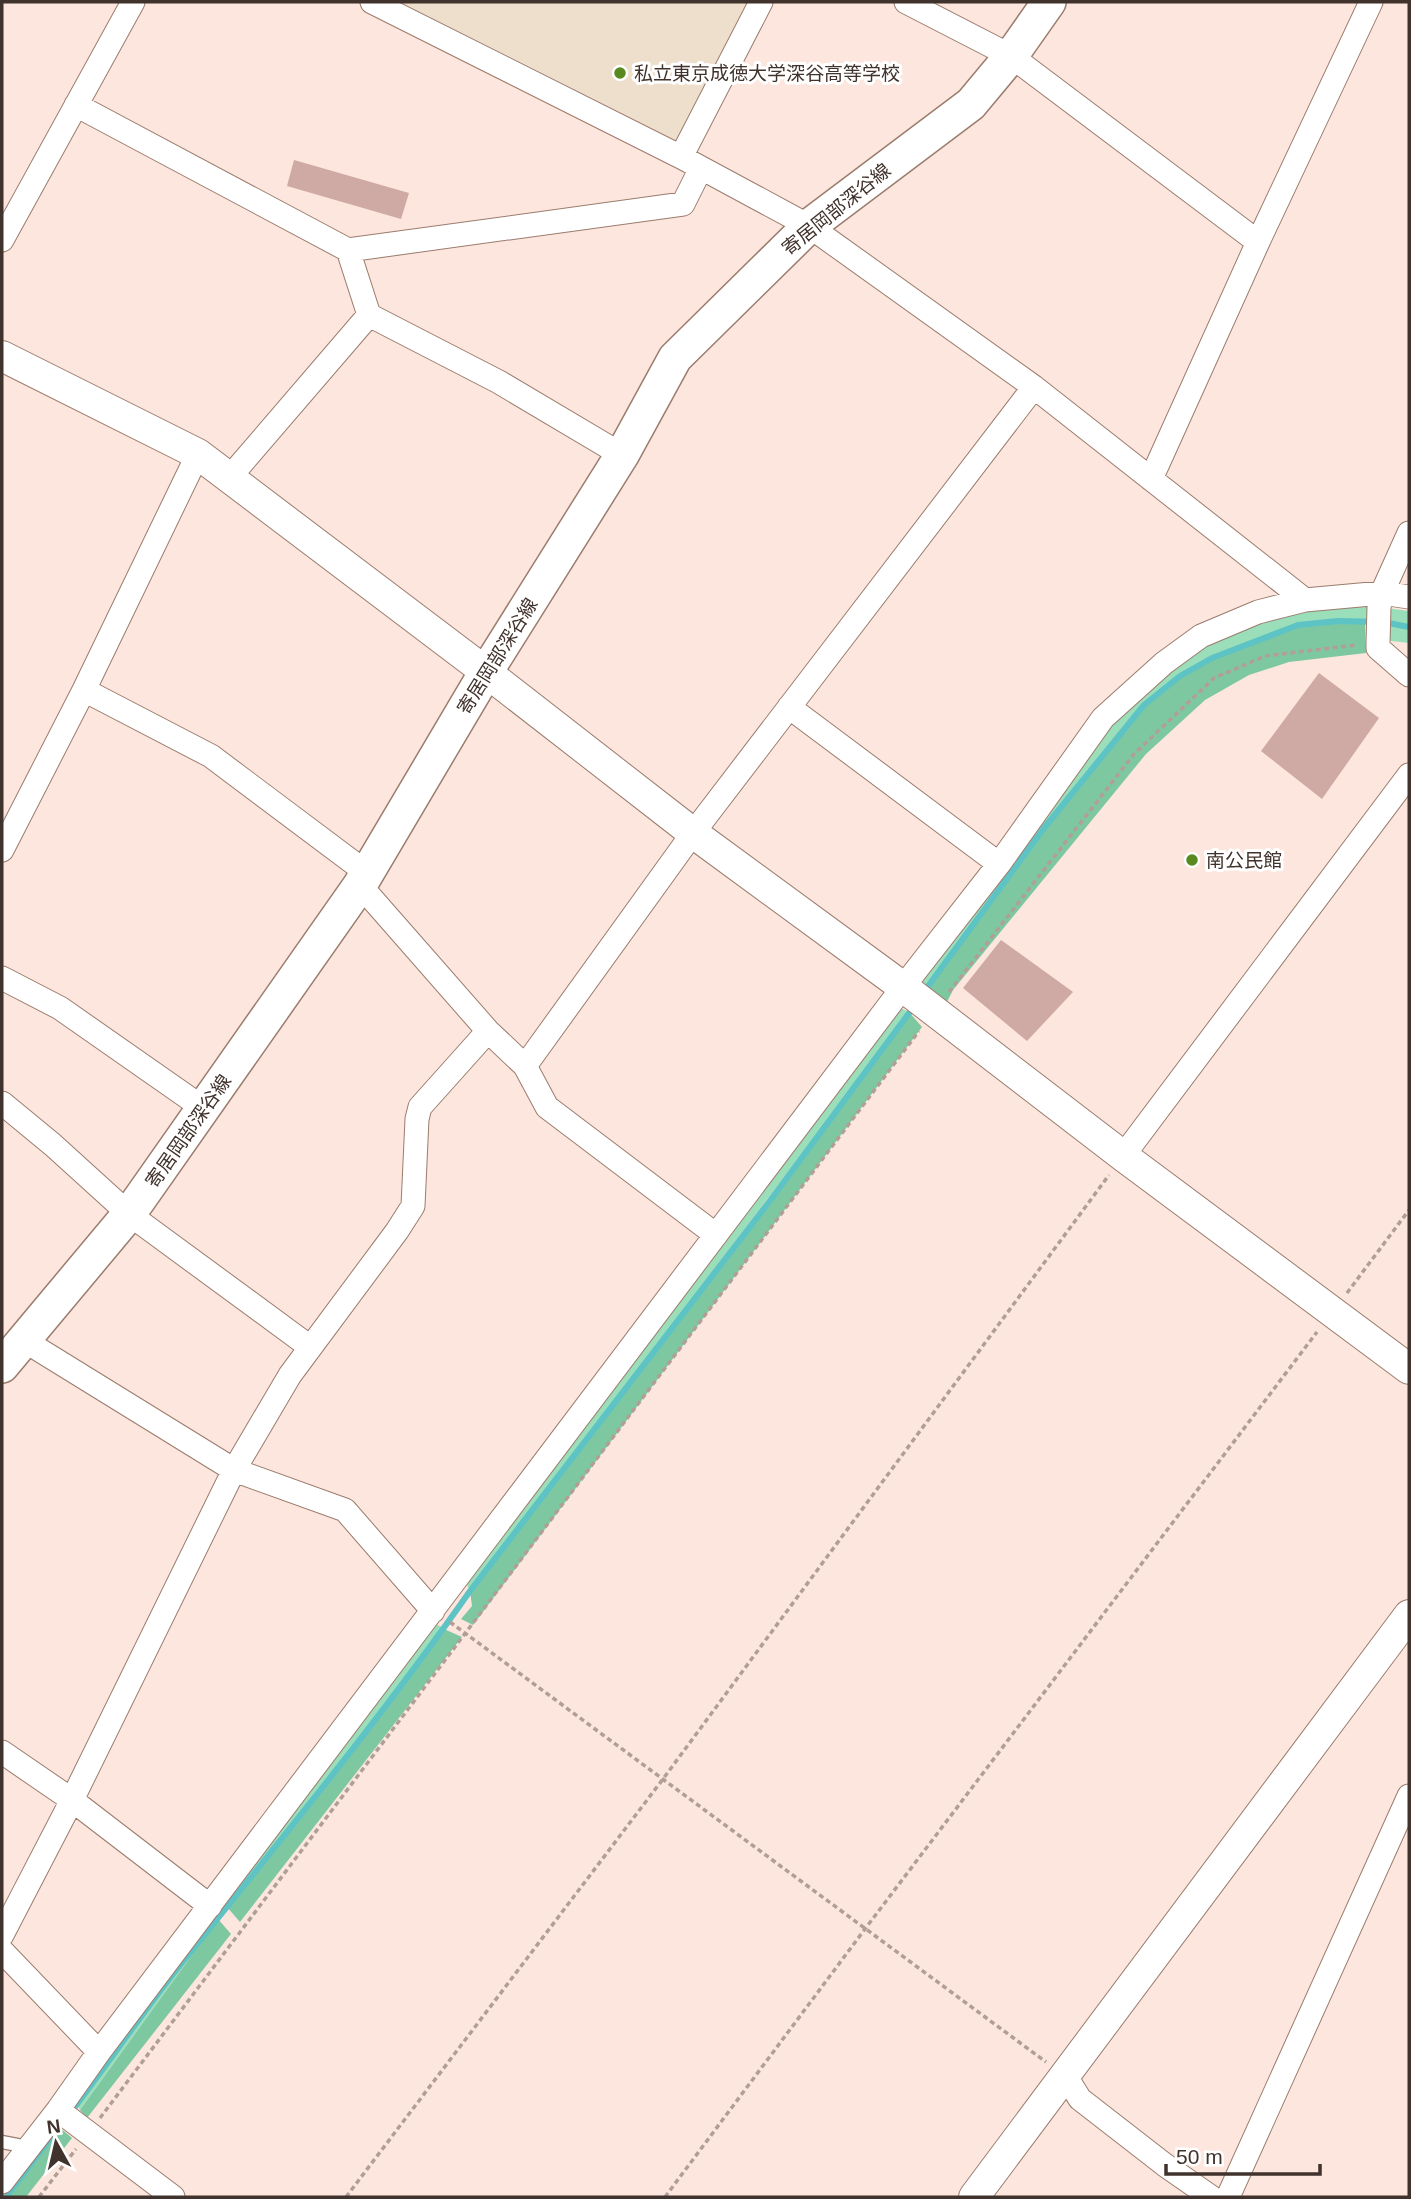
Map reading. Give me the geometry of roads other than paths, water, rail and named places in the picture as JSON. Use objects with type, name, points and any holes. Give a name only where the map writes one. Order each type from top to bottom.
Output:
[{"type":"main road","name":"寄居岡部深谷線","points":[[2,1366],[130,1214],[363,879],[486,671],[622,455],[675,358],[809,226],[971,104],[1011,56],[1049,2]]},
{"type":"street","points":[[2,240],[133,2]]},
{"type":"street","points":[[372,2],[691,162],[809,226],[1034,387],[1305,600]]},
{"type":"street","points":[[76,105],[348,250],[683,204],[691,162],[761,2]]},
{"type":"street","points":[[1151,479],[1371,2]]},
{"type":"street","points":[[914,4],[1011,56],[1258,242]]},
{"type":"street","points":[[348,250],[369,315],[499,382],[622,455]]},
{"type":"street","points":[[229,478],[369,315]]},
{"type":"street","points":[[2,356],[198,454],[486,671],[693,833],[903,987],[1123,1156],[1409,1369]]},
{"type":"street","points":[[525,1066],[693,833],[1034,387]]},
{"type":"street","points":[[2,850],[84,690],[198,454]]},
{"type":"street","points":[[1409,533],[1380,600],[1378,646],[1409,675]]},
{"type":"street","points":[[2,2182],[903,987],[999,864],[1103,718],[1164,663],[1201,636],[1258,612],[1305,600],[1380,600],[1409,597]]},
{"type":"street","points":[[84,690],[211,756],[363,879],[488,1031],[525,1066],[547,1107],[716,1235]]},
{"type":"street","points":[[789,707],[999,864]]},
{"type":"street","points":[[1123,1156],[1409,775]]},
{"type":"street","points":[[2,978],[60,1008],[204,1108]]},
{"type":"street","points":[[2,1935],[72,1800],[234,1470],[290,1374],[413,1206],[417,1119],[420,1107],[488,1031]]},
{"type":"street","points":[[2,1103],[130,1214],[310,1347]]},
{"type":"street","points":[[25,1341],[234,1470],[345,1510],[433,1611]]},
{"type":"street","points":[[974,2197],[1405,1632]]},
{"type":"street","points":[[2,1752],[72,1800],[210,1906]]},
{"type":"street","points":[[1227,2197],[1409,1796]]},
{"type":"street","points":[[2,1951],[99,2052]]},
{"type":"street","points":[[1065,2076],[1080,2099],[1211,2197]]},
{"type":"street","points":[[58,2110],[173,2197]]},
{"type":"lane","points":[[2,2142],[28,2147]]},
{"type":"waterway","points":[[923,993],[1044,828],[1144,705],[1180,676],[1212,658],[1298,625],[1338,621],[1383,622],[1409,627]]},
{"type":"waterway","points":[[71,2112],[170,1978],[366,1731],[470,1591],[769,1202],[915,1005]]},
{"type":"waterway","points":[[6,2197],[62,2123]]},
{"type":"place","name":"私立東京成徳大学深谷高等学校","points":[[620,73]]},
{"type":"place","name":"南公民館","points":[[1192,860]]}]
